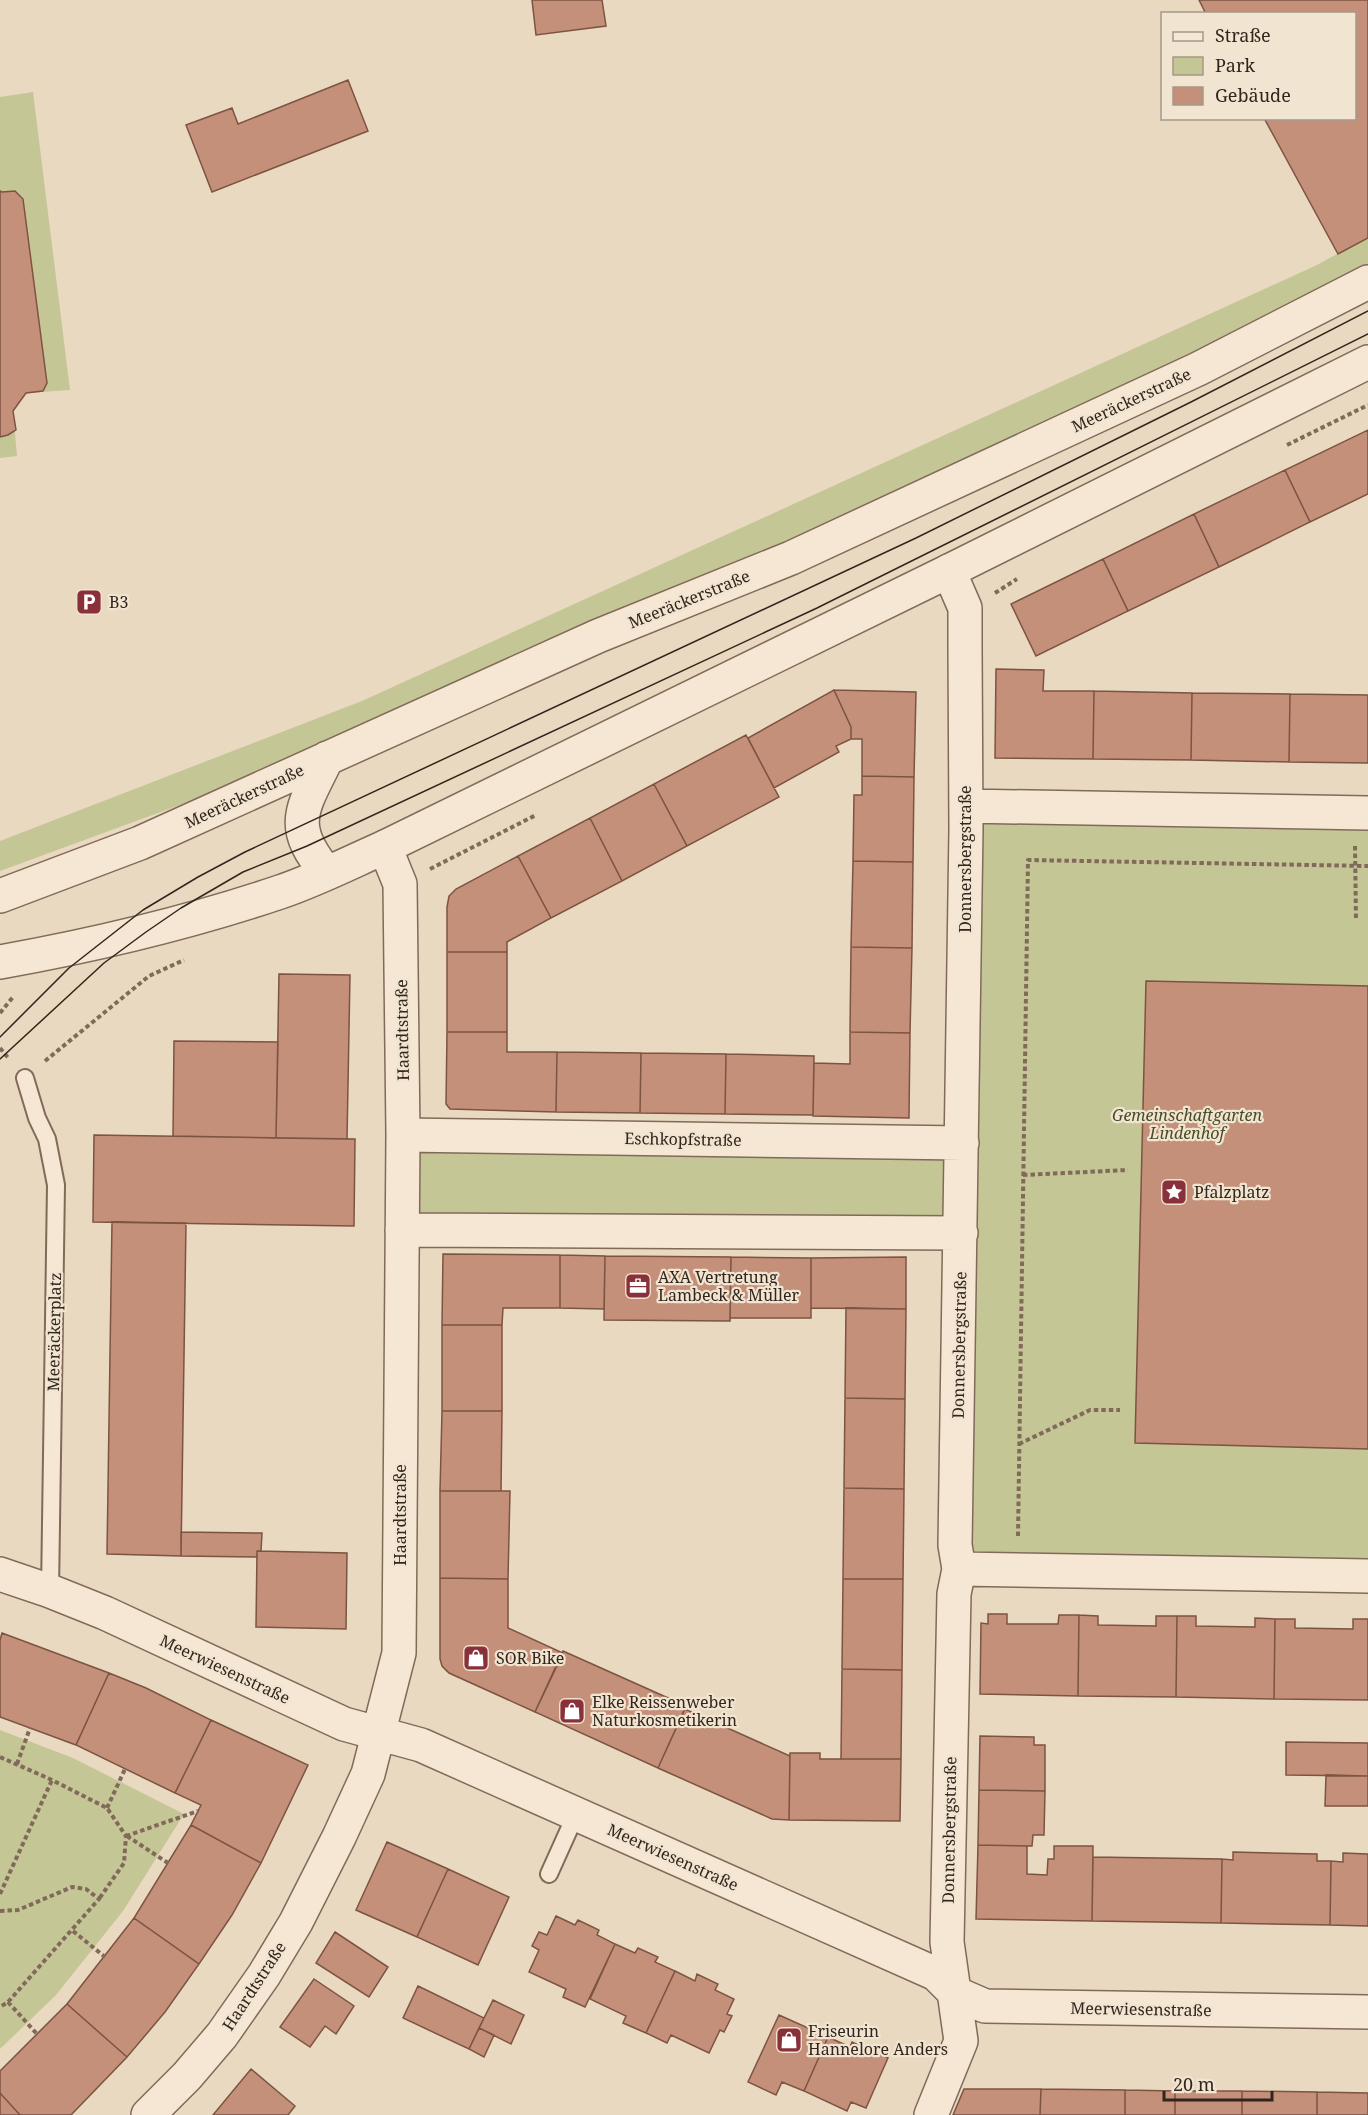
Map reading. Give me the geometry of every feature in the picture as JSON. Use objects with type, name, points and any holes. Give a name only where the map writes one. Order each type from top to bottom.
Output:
[{"type":"street","name":"Meeräckerstraße","points":[[0,896],[140,843],[598,636],[791,558],[881,518],[1198,369],[1368,282]]},
{"type":"street","points":[[0,962],[146,932],[281,891],[327,873],[386,847],[949,571],[1368,362]]},
{"type":"street","name":"Donnersbergstraße","points":[[931,2115],[961,2041],[947,1942],[954,1594],[959,1569],[955,1545],[966,806],[965,608],[949,571]]},
{"type":"street","points":[[327,758],[304,803],[301,827],[307,846],[327,873]]},
{"type":"street","points":[[966,806],[1361,813]]},
{"type":"street","name":"Haardtstraße","points":[[148,2115],[187,2076],[222,2035],[296,1922],[368,1774],[399,1653],[403,1135],[400,884],[386,847]]},
{"type":"street","name":"Eschkopfstraße","points":[[403,1135],[962,1143]]},
{"type":"street","points":[[402,1230],[961,1233]]},
{"type":"street","points":[[959,1569],[1368,1576]]},
{"type":"street","name":"Meerwiesenstraße","points":[[0,1574],[105,1613],[344,1724],[421,1745],[936,1974],[955,1994],[985,2006],[1368,2012]]},
{"type":"lane","name":"Meeräckerplatz","points":[[25,1078],[37,1118],[47,1139],[56,1185],[50,1591]]},
{"type":"lane","points":[[549,1874],[576,1814]]},
{"type":"path","points":[[1356,921],[1356,866],[1361,813]]},
{"type":"path","points":[[1017,1569],[1028,860],[1368,867]]},
{"type":"path","points":[[1023,1175],[1128,1170]]},
{"type":"path","points":[[1019,1444],[1090,1410],[1120,1410]]},
{"type":"path","points":[[17,1764],[30,1728]]},
{"type":"path","points":[[0,1757],[107,1808],[126,1836],[168,1863]]},
{"type":"path","points":[[107,1808],[125,1769]]},
{"type":"path","points":[[0,1894],[52,1780]]},
{"type":"path","points":[[126,1836],[198,1812]]},
{"type":"path","points":[[0,2007],[8,2002],[99,1899],[124,1863],[126,1836]]},
{"type":"path","points":[[0,1911],[18,1910],[72,1887],[86,1889],[99,1899]]},
{"type":"path","points":[[73,1931],[105,1956]]},
{"type":"path","points":[[8,2002],[37,2034]]},
{"type":"green space","points":[[33,92],[70,390],[26,393],[13,411],[17,456],[0,458],[0,97]]},
{"type":"green space","points":[[1368,237],[1368,275],[1147,383],[294,763],[0,871],[0,841],[362,701],[1317,265]]},
{"type":"green space","name":"Pfalzplatz","points":[[972,817],[1368,824],[1368,1576],[959,1569],[961,1233],[402,1230],[403,1135],[962,1143]]},
{"type":"green space","points":[[0,1730],[73,1758],[184,1814],[123,1911],[56,1995],[0,2049]]},
{"type":"building","points":[[532,0],[602,0],[606,26],[536,35]]},
{"type":"building","points":[[1199,0],[1368,0],[1368,238],[1338,254],[1265,120],[1356,120],[1356,12],[1205,12]]},
{"type":"building","points":[[348,80],[368,131],[212,192],[186,125],[232,108],[238,124]]},
{"type":"building","points":[[0,191],[15,191],[23,199],[47,383],[43,391],[26,393],[13,411],[16,430],[0,437]]},
{"type":"building","points":[[1368,430],[1368,494],[1310,522],[1285,470]]},
{"type":"building","points":[[1285,470],[1310,522],[1219,567],[1194,514]]},
{"type":"building","points":[[1194,514],[1219,567],[1128,611],[1103,559]]},
{"type":"building","points":[[1103,559],[1128,611],[1036,656],[1011,604]]},
{"type":"building","points":[[996,669],[1044,670],[1043,691],[1094,691],[1093,759],[995,758]]},
{"type":"building","points":[[834,690],[851,727],[851,739],[836,746],[839,752],[774,788],[748,738]]},
{"type":"building","points":[[834,690],[916,692],[914,777],[862,776],[862,739],[851,739],[851,727]]},
{"type":"building","points":[[1094,691],[1192,693],[1191,760],[1093,759]]},
{"type":"building","points":[[1192,693],[1290,694],[1289,762],[1191,760]]},
{"type":"building","points":[[1290,694],[1368,695],[1368,763],[1289,762]]},
{"type":"building","points":[[746,735],[779,797],[687,846],[654,784]]},
{"type":"building","points":[[862,776],[914,777],[913,862],[853,861],[854,795],[862,795]]},
{"type":"building","points":[[654,784],[687,846],[622,881],[590,818]]},
{"type":"building","points":[[590,818],[622,881],[551,918],[518,856]]},
{"type":"building","points":[[518,856],[551,918],[507,942],[507,952],[447,952],[449,896],[456,889]]},
{"type":"building","points":[[853,861],[913,862],[912,948],[851,947]]},
{"type":"building","points":[[851,947],[912,948],[910,1033],[850,1032]]},
{"type":"building","points":[[447,952],[507,952],[507,1032],[447,1032]]},
{"type":"building","points":[[279,974],[350,975],[347,1139],[276,1138]]},
{"type":"building","points":[[1146,981],[1368,986],[1368,1449],[1135,1443]]},
{"type":"building","points":[[447,1032],[507,1032],[507,1052],[557,1052],[556,1112],[450,1109],[446,1104]]},
{"type":"building","points":[[850,1032],[910,1033],[909,1118],[813,1116],[814,1063],[850,1064]]},
{"type":"building","points":[[174,1041],[278,1042],[276,1138],[173,1136]]},
{"type":"building","points":[[557,1052],[641,1053],[640,1113],[556,1112]]},
{"type":"building","points":[[641,1053],[726,1054],[725,1114],[640,1113]]},
{"type":"building","points":[[726,1054],[814,1056],[813,1115],[725,1114]]},
{"type":"building","points":[[94,1135],[355,1139],[354,1226],[93,1222]]},
{"type":"building","points":[[112,1222],[186,1223],[181,1556],[107,1554]]},
{"type":"building","points":[[443,1254],[560,1255],[560,1308],[503,1308],[502,1325],[442,1325]]},
{"type":"building","points":[[560,1255],[605,1256],[604,1309],[560,1308]]},
{"type":"building","points":[[605,1256],[731,1257],[730,1321],[604,1320]]},
{"type":"building","points":[[731,1257],[811,1258],[811,1318],[730,1318]]},
{"type":"building","points":[[906,1257],[906,1309],[811,1308],[811,1258]]},
{"type":"building","points":[[846,1308],[906,1309],[905,1399],[845,1398]]},
{"type":"building","points":[[442,1325],[502,1325],[502,1411],[442,1411]]},
{"type":"building","points":[[845,1398],[905,1399],[904,1489],[844,1488]]},
{"type":"building","points":[[442,1411],[502,1411],[501,1491],[440,1491]]},
{"type":"building","points":[[844,1488],[904,1489],[903,1579],[843,1579]]},
{"type":"building","points":[[440,1491],[510,1491],[508,1579],[440,1578]]},
{"type":"building","points":[[181,1532],[262,1533],[261,1551],[257,1551],[257,1557],[181,1556]]},
{"type":"building","points":[[257,1551],[347,1553],[346,1629],[256,1627]]},
{"type":"building","points":[[440,1578],[508,1579],[508,1628],[563,1653],[535,1712],[449,1673],[442,1666],[440,1659]]},
{"type":"building","points":[[843,1579],[903,1579],[902,1670],[842,1669]]},
{"type":"building","points":[[988,1614],[1007,1614],[1007,1624],[1058,1624],[1059,1615],[1079,1615],[1078,1696],[980,1694],[981,1623],[988,1624]]},
{"type":"building","points":[[1079,1615],[1098,1616],[1098,1625],[1156,1626],[1156,1616],[1177,1616],[1176,1697],[1078,1696]]},
{"type":"building","points":[[1177,1616],[1196,1616],[1196,1626],[1255,1627],[1255,1618],[1275,1619],[1274,1699],[1176,1697]]},
{"type":"building","points":[[1275,1619],[1295,1619],[1295,1628],[1353,1629],[1353,1619],[1368,1619],[1368,1700],[1274,1699]]},
{"type":"building","points":[[2,1633],[109,1673],[76,1745],[0,1717],[0,1640]]},
{"type":"building","points":[[563,1651],[686,1706],[658,1768],[535,1712]]},
{"type":"building","points":[[842,1669],[902,1670],[901,1759],[841,1759]]},
{"type":"building","points":[[109,1673],[146,1688],[211,1720],[175,1793],[76,1745]]},
{"type":"building","points":[[685,1709],[790,1756],[789,1820],[772,1819],[658,1768]]},
{"type":"building","points":[[211,1720],[308,1765],[261,1863],[191,1825],[201,1805],[175,1793]]},
{"type":"building","points":[[980,1736],[1034,1737],[1034,1745],[1045,1745],[1045,1791],[979,1790]]},
{"type":"building","points":[[1286,1742],[1368,1743],[1368,1776],[1286,1775]]},
{"type":"building","points":[[790,1753],[820,1753],[820,1759],[901,1759],[900,1821],[789,1820]]},
{"type":"building","points":[[1326,1775],[1368,1776],[1368,1806],[1325,1806]]},
{"type":"building","points":[[979,1790],[1045,1791],[1044,1835],[1033,1835],[1032,1846],[978,1845]]},
{"type":"building","points":[[191,1825],[261,1863],[232,1915],[199,1964],[134,1918]]},
{"type":"building","points":[[387,1842],[448,1869],[417,1937],[356,1910]]},
{"type":"building","points":[[978,1845],[1027,1846],[1027,1874],[1047,1875],[1048,1859],[1054,1859],[1054,1846],[1093,1846],[1092,1921],[976,1919]]},
{"type":"building","points":[[1233,1852],[1317,1854],[1317,1861],[1331,1861],[1330,1925],[1221,1923],[1222,1859],[1233,1860]]},
{"type":"building","points":[[1343,1853],[1368,1854],[1368,1926],[1330,1925],[1331,1861],[1343,1862]]},
{"type":"building","points":[[1093,1857],[1222,1859],[1221,1923],[1092,1921]]},
{"type":"building","points":[[448,1869],[509,1897],[478,1965],[417,1937]]},
{"type":"building","points":[[556,1916],[575,1925],[578,1920],[599,1930],[597,1935],[615,1944],[585,2007],[563,1997],[566,1989],[529,1972],[539,1950],[532,1946],[539,1932],[547,1935]]},
{"type":"building","points":[[134,1918],[199,1964],[165,2012],[127,2057],[67,2004]]},
{"type":"building","points":[[335,1932],[388,1967],[369,1997],[316,1963]]},
{"type":"building","points":[[615,1944],[635,1953],[638,1948],[658,1957],[655,1962],[675,1971],[646,2033],[623,2023],[626,2016],[590,1999]]},
{"type":"building","points":[[675,1971],[695,1981],[697,1974],[718,1984],[715,1990],[734,1999],[727,2014],[732,2016],[724,2032],[720,2030],[709,2053],[671,2035],[667,2043],[646,2033]]},
{"type":"building","points":[[314,1979],[354,2006],[336,2034],[325,2026],[310,2047],[280,2027]]},
{"type":"building","points":[[418,1986],[484,2018],[469,2049],[403,2018]]},
{"type":"building","points":[[493,2000],[524,2015],[511,2044],[479,2028]]},
{"type":"building","points":[[67,2004],[127,2057],[71,2115],[20,2115],[0,2093],[0,2071]]},
{"type":"building","points":[[779,2015],[828,2037],[804,2091],[782,2082],[776,2095],[748,2082]]},
{"type":"building","points":[[479,2028],[494,2035],[484,2057],[469,2049]]},
{"type":"building","points":[[828,2037],[850,2047],[852,2042],[888,2058],[866,2108],[851,2102],[847,2111],[804,2091]]},
{"type":"building","points":[[251,2069],[295,2106],[288,2115],[213,2115]]},
{"type":"building","points":[[964,2089],[1041,2089],[1040,2115],[953,2115]]},
{"type":"building","points":[[1041,2089],[1125,2090],[1125,2115],[1040,2115]]},
{"type":"building","points":[[1125,2090],[1175,2091],[1175,2115],[1125,2115]]},
{"type":"building","points":[[1175,2091],[1242,2091],[1242,2115],[1175,2115]]},
{"type":"building","points":[[1242,2091],[1317,2092],[1317,2115],[1242,2115]]},
{"type":"building","points":[[1317,2092],[1368,2093],[1368,2115],[1317,2115]]},
{"type":"building","points":[[0,2093],[20,2115],[0,2115]]},
{"type":"tram line","points":[[0,1037],[69,968],[143,910],[245,852],[916,538],[1191,402],[1368,311]]},
{"type":"tram line","points":[[0,1059],[104,963],[181,908],[243,872],[307,846],[817,608],[1368,334]]},
{"type":"place","name":"B3","points":[[89,602]]},
{"type":"place","name":"Pfalzplatz","points":[[1174,1192]]},
{"type":"place","name":"AXA Vertretung Lambeck & Müller","points":[[638,1286]]},
{"type":"place","name":"SOR Bike","points":[[476,1658]]},
{"type":"place","name":"Elke Reissenweber Naturkosmetikerin","points":[[572,1711]]},
{"type":"place","name":"Friseurin Hannelore Anders","points":[[789,2040]]},
{"type":"park label","name":"Gemeinschaftgarten Lindenhof","points":[[1187,1124]]}]
